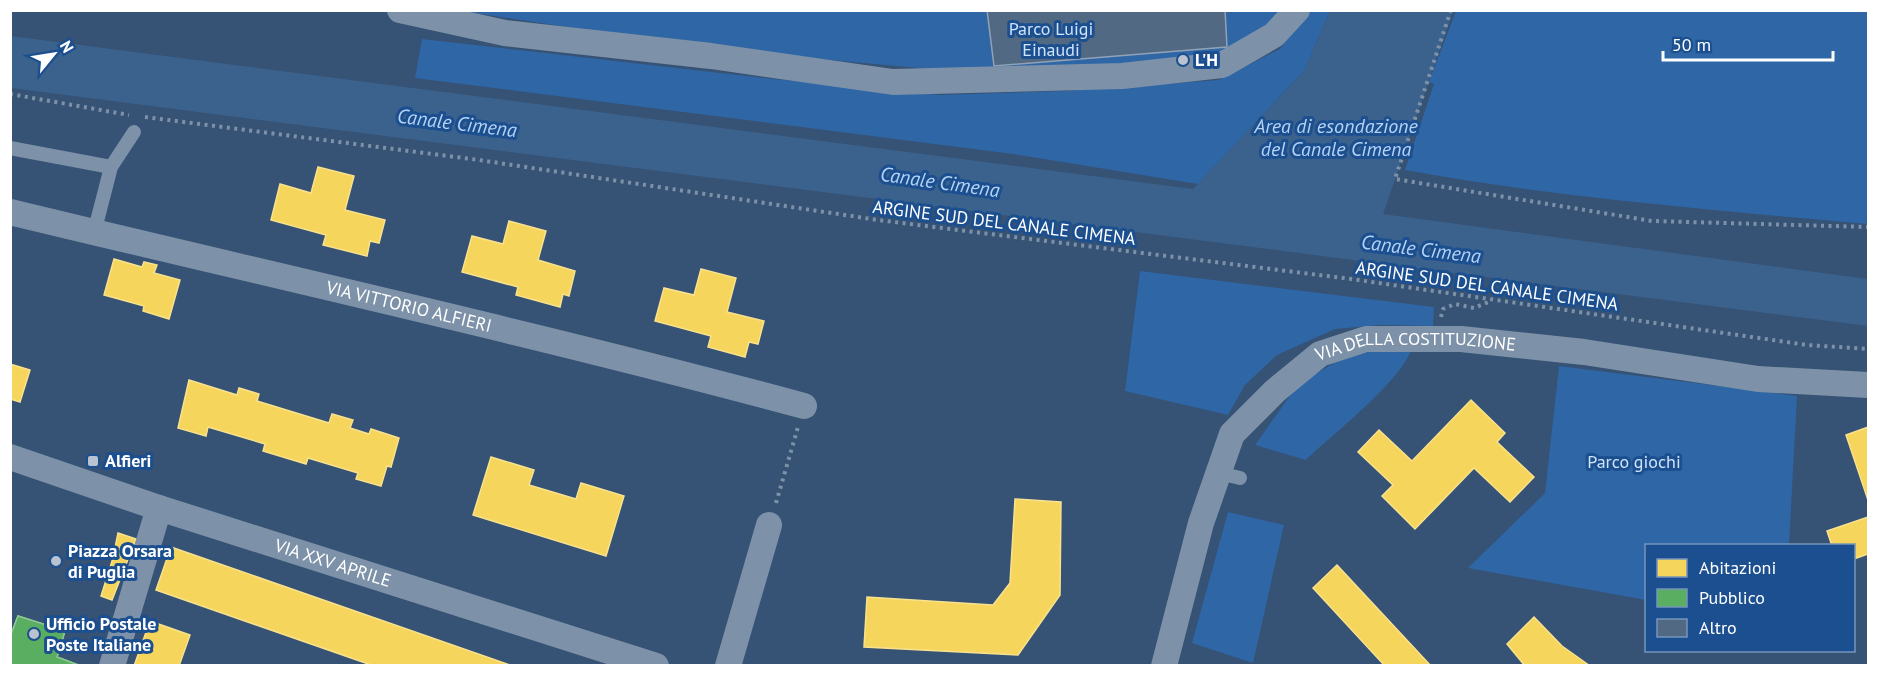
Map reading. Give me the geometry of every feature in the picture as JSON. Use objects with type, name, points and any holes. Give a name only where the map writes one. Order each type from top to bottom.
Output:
[{"type":"street","points":[[400,10],[505,33],[711,56],[893,82],[1122,76],[1222,65],[1274,35],[1297,10]]},
{"type":"street","name":"VIA VITTORIO ALFIERI","points":[[10,213],[285,279],[508,329],[804,406]]},
{"type":"street","name":"VIA DELLA COSTITUZIONE","points":[[1164,666],[1202,523],[1230,476],[1222,443],[1275,391],[1320,354],[1366,339],[1461,339],[1584,352],[1758,379],[1869,385]]},
{"type":"street","name":"VIA XXV APRILE","points":[[10,458],[643,664]]},
{"type":"street","points":[[112,666],[159,508]]},
{"type":"street","points":[[728,666],[769,525]]},
{"type":"lane","points":[[94,233],[111,167],[134,132]]},
{"type":"lane","points":[[10,148],[111,167]]},
{"type":"path","points":[[1451,10],[1395,179],[1652,221],[1869,227]]},
{"type":"path","name":"ARGINE SUD DEL CANALE CIMENA","points":[[10,94],[138,116],[479,160],[878,220],[1351,279],[1807,345],[1869,349]]},
{"type":"path","points":[[1443,309],[1455,304],[1474,308],[1492,300]]},
{"type":"path","points":[[769,525],[804,406]]},
{"type":"green space","name":"Parco Luigi Einaudi","points":[[461,11],[1287,11],[1254,41],[1200,62],[941,70],[719,50]]},
{"type":"green space","points":[[1309,11],[1330,11],[1304,71],[1198,184],[1013,154],[415,78],[422,39],[764,78],[939,95],[1067,91],[1219,80],[1280,49]]},
{"type":"green space","points":[[1456,11],[1868,11],[1868,224],[1578,196],[1405,170],[1434,84],[1429,82]]},
{"type":"green space","points":[[1140,271],[1434,307],[1433,326],[1380,325],[1335,329],[1277,355],[1245,385],[1228,415],[1125,391]]},
{"type":"green space","points":[[1379,350],[1411,350],[1405,363],[1380,392],[1306,460],[1255,445],[1299,383],[1345,357]]},
{"type":"green space","name":"Parco giochi","points":[[1559,366],[1797,396],[1789,544],[1645,544],[1645,600],[1468,568],[1545,493]]},
{"type":"green space","points":[[1228,512],[1284,525],[1253,663],[1192,643]]},
{"type":"water","points":[[1330,11],[1453,11],[1383,214],[1868,279],[1868,326],[11,88],[11,36],[1193,189],[1304,71]]},
{"type":"building: Abitazioni","points":[[318,167],[354,176],[345,210],[385,220],[379,243],[370,241],[367,256],[323,245],[326,235],[271,220],[280,184],[311,193]]},
{"type":"building: Abitazioni","points":[[509,221],[546,231],[538,260],[575,271],[569,296],[563,294],[560,307],[516,295],[518,287],[462,272],[472,236],[503,244]]},
{"type":"building: Abitazioni","points":[[114,259],[142,267],[144,262],[157,265],[154,273],[180,280],[169,319],[143,311],[144,306],[104,295]]},
{"type":"building: Abitazioni","points":[[701,269],[736,278],[727,312],[764,321],[758,344],[749,342],[745,357],[708,347],[711,336],[655,321],[664,288],[694,295]]},
{"type":"building: Abitazioni","points":[[10,364],[30,370],[20,402],[10,399]]},
{"type":"building: Abitazioni","points":[[189,380],[237,395],[239,388],[259,394],[257,401],[329,423],[332,414],[353,420],[350,428],[369,434],[371,429],[399,438],[391,467],[387,466],[381,486],[356,479],[358,473],[308,458],[306,464],[263,451],[265,444],[208,427],[206,436],[178,428]]},
{"type":"building: Abitazioni","points":[[1471,400],[1505,433],[1497,442],[1534,477],[1510,502],[1474,468],[1415,529],[1382,496],[1393,485],[1358,452],[1379,430],[1412,461]]},
{"type":"building: Abitazioni","points":[[1868,427],[1868,500],[1846,435]]},
{"type":"building: Abitazioni","points":[[491,457],[534,470],[529,485],[576,499],[581,483],[624,496],[606,556],[473,515]]},
{"type":"building: Abitazioni","points":[[1015,499],[1061,502],[1060,595],[1018,655],[864,647],[867,597],[993,605],[1010,583]]},
{"type":"building: Abitazioni","points":[[1868,517],[1868,554],[1855,559],[1855,544],[1831,544],[1827,531]]},
{"type":"building: Abitazioni","points":[[118,533],[136,539],[112,600],[101,596]]},
{"type":"building: Abitazioni","points":[[171,547],[513,666],[374,666],[156,590]]},
{"type":"building: Abitazioni","points":[[1337,565],[1431,666],[1385,666],[1313,588]]},
{"type":"building: Abitazioni","points":[[1534,617],[1562,646],[1590,666],[1525,666],[1507,644]]},
{"type":"building: Abitazioni","points":[[150,621],[190,635],[179,666],[134,666]]},
{"type":"building: Pubblico","points":[[18,616],[65,631],[57,657],[81,666],[10,666],[10,637]]},
{"type":"building: Pubblico","points":[[18,616],[65,631],[57,657],[81,666],[10,666],[10,637]]},
{"type":"building: Altro","points":[[987,10],[1225,10],[1227,47],[994,66]]},
{"type":"place","name":"L'H","points":[[1183,60]]},
{"type":"place","name":"Alfieri","points":[[93,461]]},
{"type":"place","name":"Piazza Orsara di Puglia","points":[[56,561]]},
{"type":"place","name":"Ufficio Postale Poste Italiane","points":[[34,634]]},
{"type":"water label","name":"Canale Cimena","points":[[457,123]]},
{"type":"water label","name":"Area di esondazione del Canale Cimena","points":[[1336,138]]},
{"type":"water label","name":"Canale Cimena","points":[[940,182]]},
{"type":"water label","name":"Canale Cimena","points":[[1421,249]]}]
